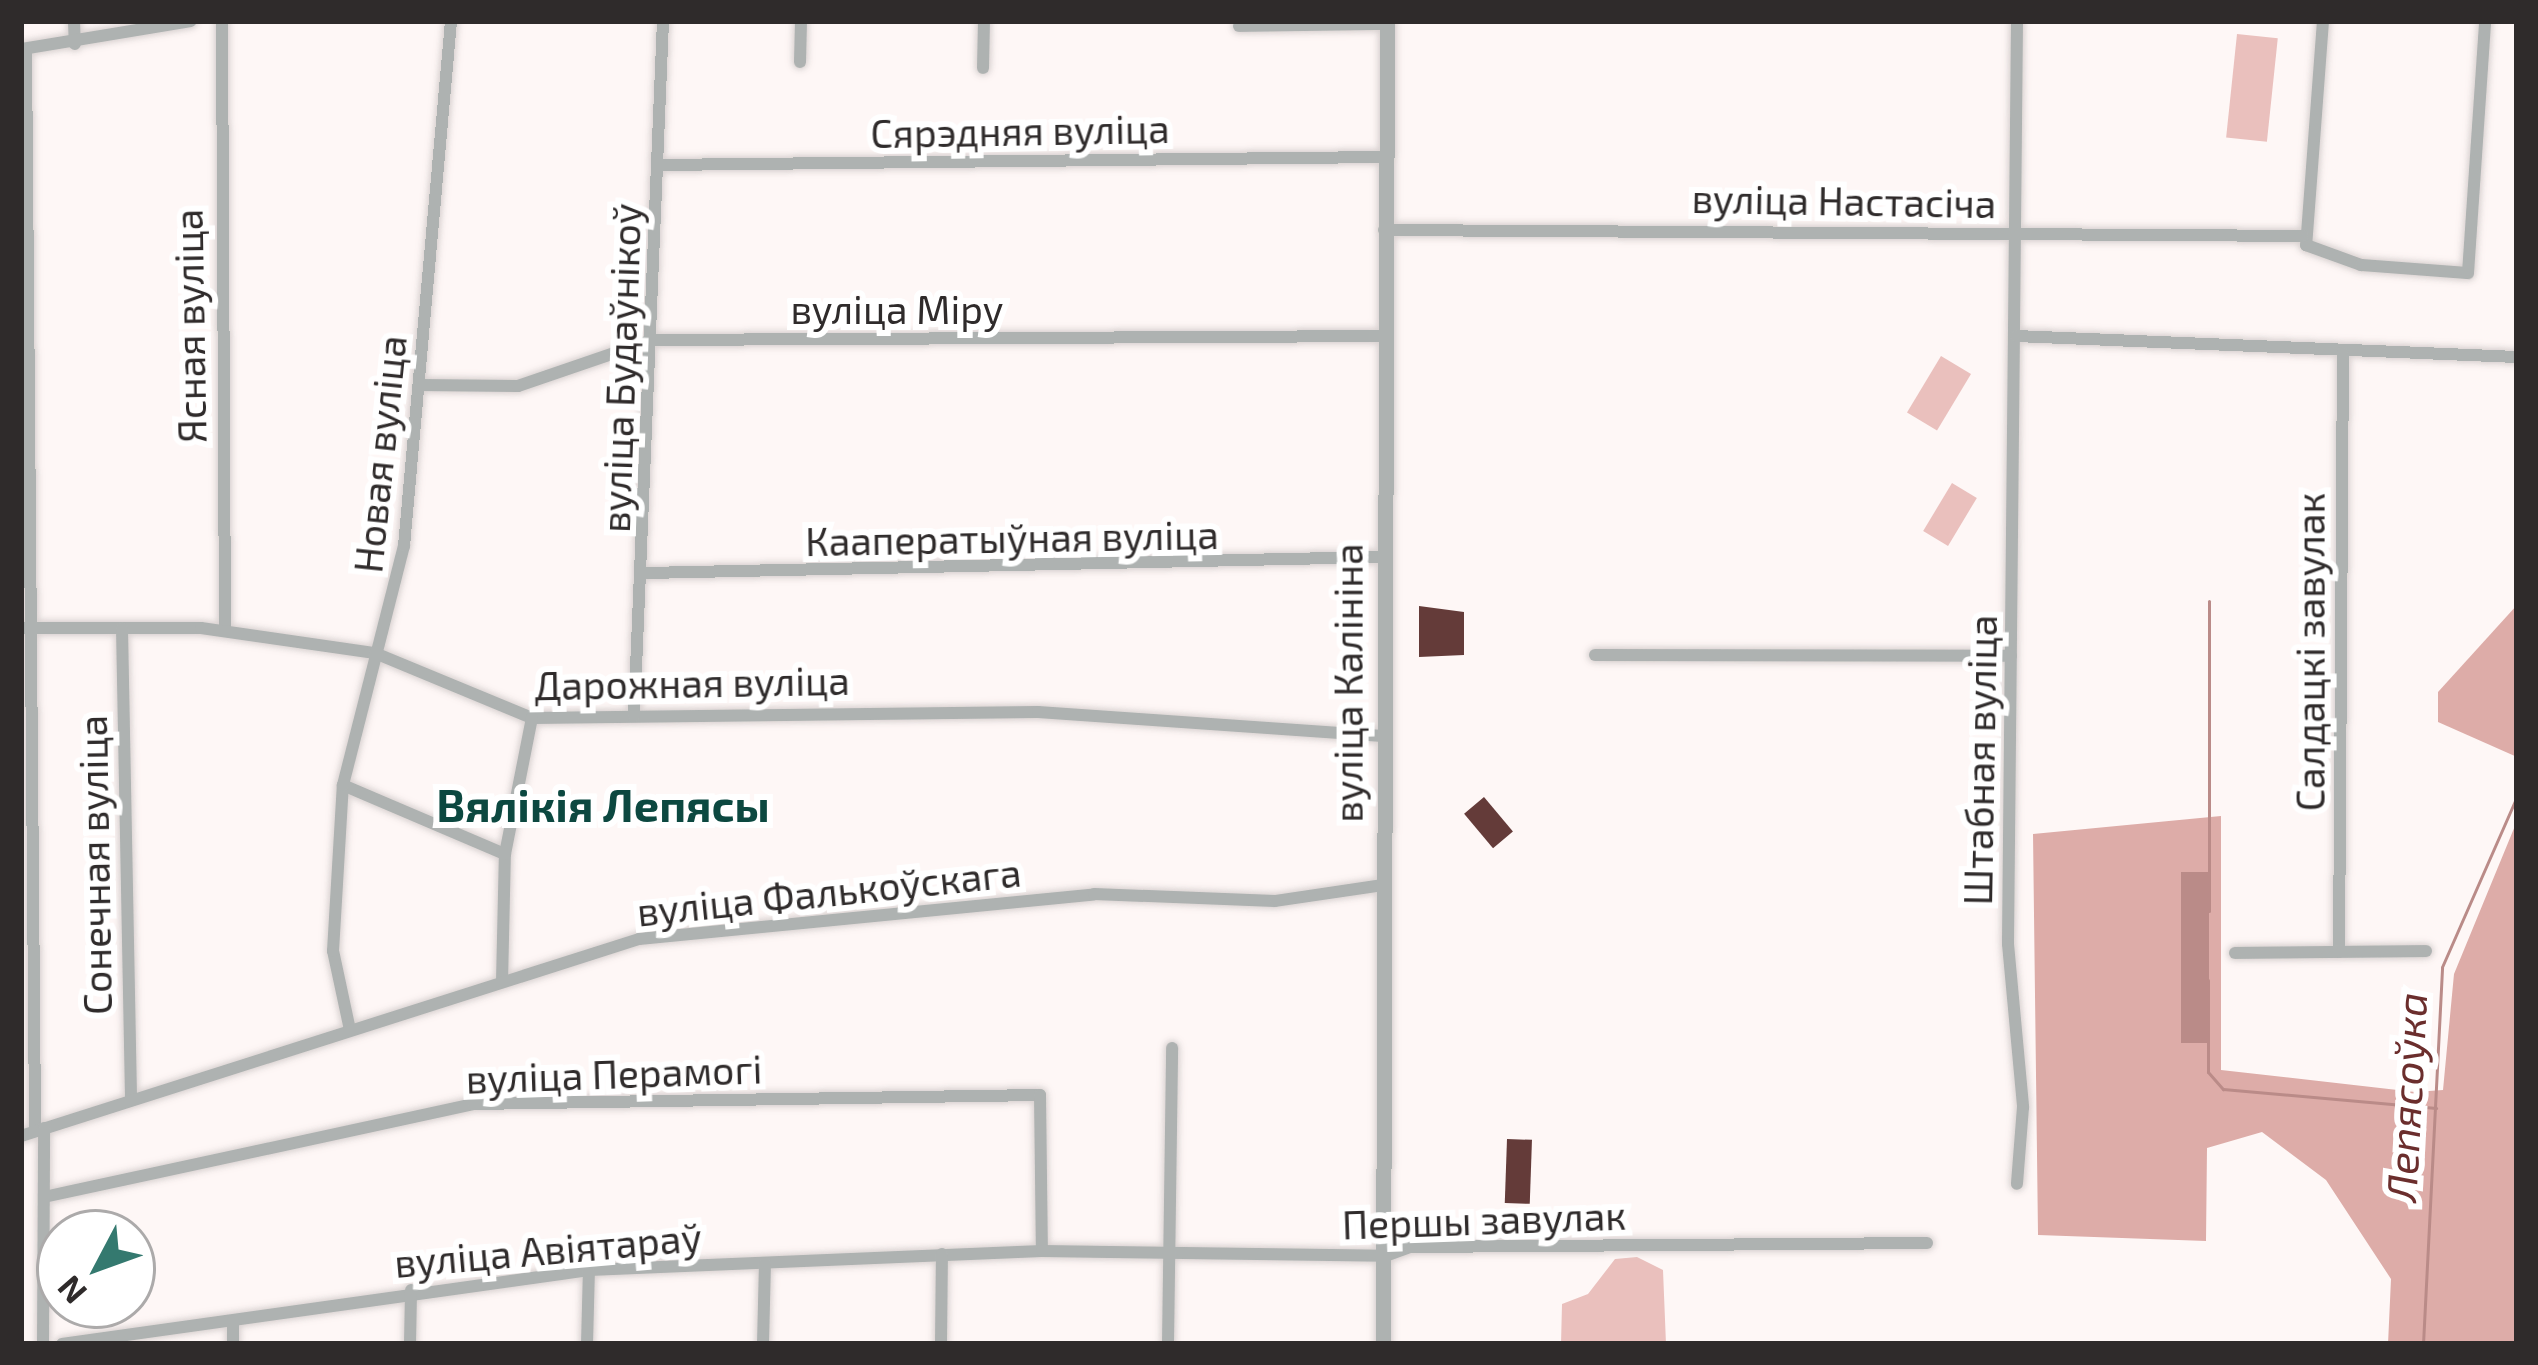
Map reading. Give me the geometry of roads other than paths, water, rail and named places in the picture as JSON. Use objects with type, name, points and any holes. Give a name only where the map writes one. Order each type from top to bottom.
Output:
[{"type":"street","points":[[74,21],[75,44]]},
{"type":"street","points":[[43,1344],[44,1196],[26,628],[23,49],[75,44],[190,21]]},
{"type":"street","name":"Ясная вуліца","points":[[222,21],[225,631]]},
{"type":"street","name":"Новая вуліца","points":[[350,1030],[333,951],[343,785],[375,653],[398,584],[451,21]]},
{"type":"street","name":"вуліца Будаўнікоў","points":[[634,716],[646,573],[663,21]]},
{"type":"street","points":[[800,62],[801,21]]},
{"type":"street","points":[[983,68],[984,21]]},
{"type":"street","name":"Штабная вуліца","points":[[2017,21],[2011,656],[2018,1184]]},
{"type":"street","points":[[2324,21],[2303,236],[2326,258],[2468,273],[2485,21]]},
{"type":"street","points":[[1239,26],[1387,22]]},
{"type":"street","name":"вуліца Калініна","points":[[1383,1344],[1379,557],[1387,22]]},
{"type":"street","name":"Сярэдняя вуліца","points":[[657,165],[1385,157]]},
{"type":"street","name":"вуліца Настасіча","points":[[1384,230],[2303,236]]},
{"type":"street","name":"вуліца Міру","points":[[418,385],[518,386],[652,340],[1383,336]]},
{"type":"street","points":[[2016,336],[2517,357]]},
{"type":"street","name":"Салдацкі завулак","points":[[2339,952],[2343,353]]},
{"type":"street","name":"Кааператыўная вуліца","points":[[646,573],[1379,557]]},
{"type":"street","name":"Дарожная вуліца","points":[[26,628],[225,631],[375,653],[532,718],[1038,712],[1379,736]]},
{"type":"street","name":"Сонечная вуліца","points":[[122,628],[131,1100]]},
{"type":"street","points":[[1594,655],[2011,656]]},
{"type":"street","points":[[502,982],[505,854],[532,718]]},
{"type":"street","points":[[343,785],[505,854]]},
{"type":"street","name":"вуліца Фалькоўскага","points":[[21,1136],[652,937],[1094,894],[1275,901],[1384,885]]},
{"type":"street","points":[[2235,953],[2426,952]]},
{"type":"street","points":[[1168,1344],[1172,1048]]},
{"type":"street","name":"вуліца Перамогі","points":[[44,1196],[473,1104],[1040,1095],[1042,1251]]},
{"type":"street","name":"Першы завулак","points":[[1042,1251],[1385,1256],[1410,1247],[1927,1243]]},
{"type":"street","name":"вуліца Авіятараў","points":[[62,1344],[411,1290],[589,1270],[1042,1251]]},
{"type":"street","points":[[941,1344],[942,1254]]},
{"type":"street","points":[[763,1344],[765,1263]]},
{"type":"street","points":[[587,1344],[589,1270]]},
{"type":"street","points":[[410,1344],[411,1290]]},
{"type":"street","points":[[233,1321],[233,1344]]},
{"type":"waterway","points":[[2209,601],[2209,911]]},
{"type":"waterway","name":"Лепясоўка","points":[[2423,1344],[2442,967],[2517,796]]},
{"type":"waterway","points":[[2208,980],[2208,1072],[2223,1089],[2436,1108]]},
{"type":"district","name":"Вялікія Лепясы","points":[[603,805]]}]
